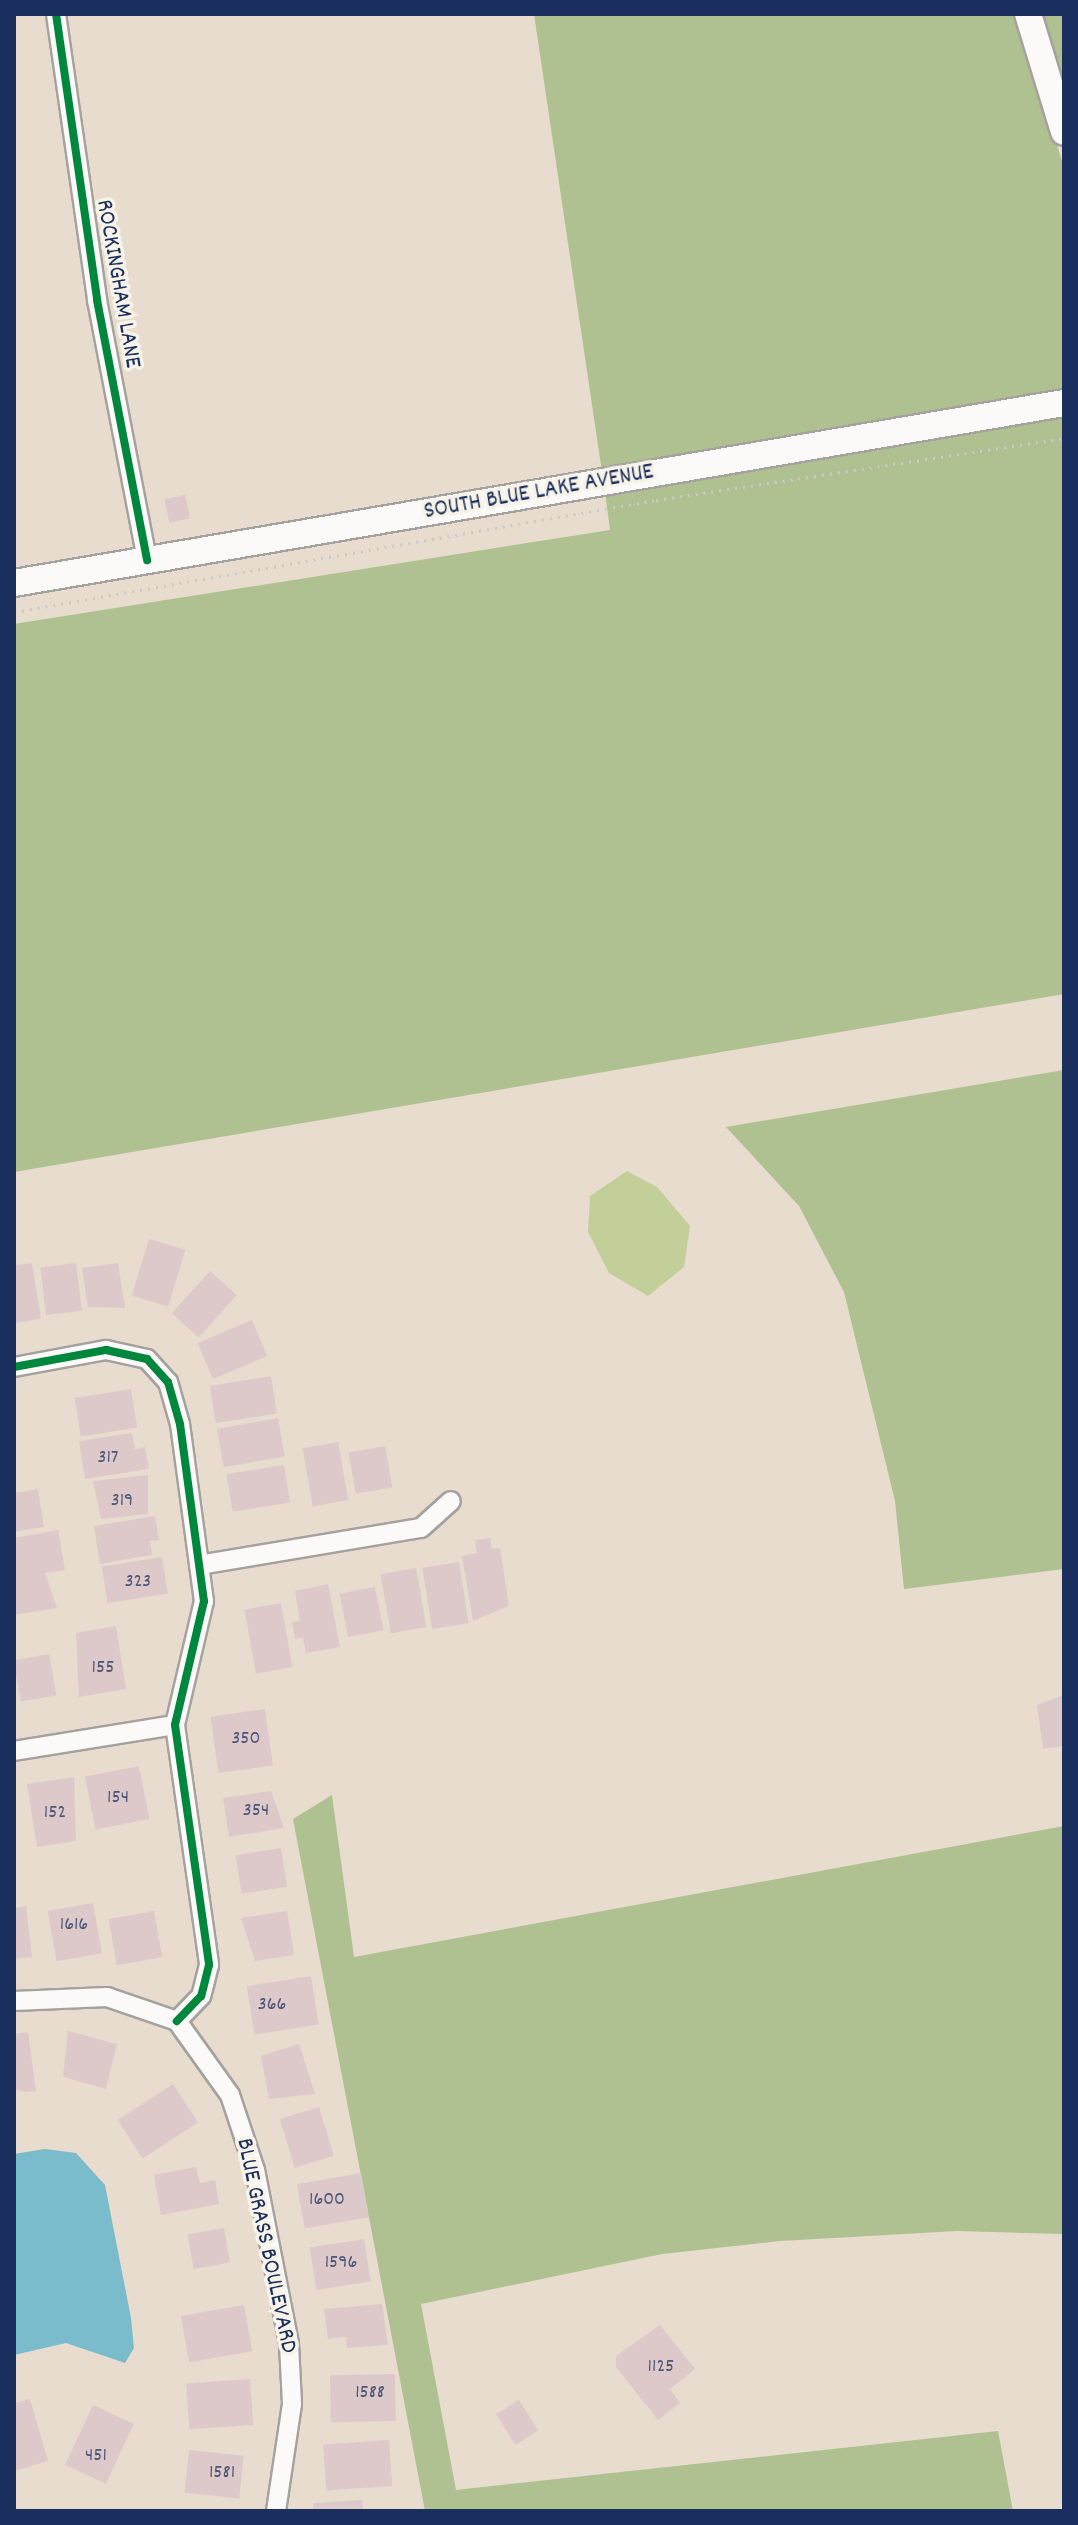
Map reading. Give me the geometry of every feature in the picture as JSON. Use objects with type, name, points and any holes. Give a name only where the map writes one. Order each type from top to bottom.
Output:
[{"type":"main road","points":[[1028,14],[1064,132]]},
{"type":"main road","name":"SOUTH BLUE LAKE AVENUE","points":[[14,583],[1064,403]]},
{"type":"street","name":"ROCKINGHAM LANE","points":[[60,17],[97,300],[147,560]]},
{"type":"street","points":[[14,1367],[106,1350],[147,1359],[168,1382],[180,1424],[199,1565],[201,1634],[175,1725],[209,1965],[201,1996],[177,2021],[107,1997],[14,2001]]},
{"type":"street","points":[[199,1565],[421,1528],[451,1501]]},
{"type":"street","points":[[14,1751],[175,1725]]},
{"type":"street","name":"BLUE GRASS BOULEVARD","points":[[177,2021],[230,2095],[255,2170],[289,2344],[291,2418],[276,2511]]},
{"type":"path","points":[[14,612],[656,500],[1064,438]]},
{"type":"green space","points":[[534,14],[1017,14],[1064,168],[1064,393],[602,472]]},
{"type":"green space","points":[[1039,14],[1064,14],[1064,94]]},
{"type":"green space","points":[[1064,413],[1064,994],[14,1172],[14,624],[610,530],[605,491]]},
{"type":"green space","points":[[1064,1070],[1064,1569],[904,1589],[895,1501],[844,1292],[799,1206],[726,1127]]},
{"type":"green space","points":[[627,1171],[657,1187],[690,1226],[684,1267],[648,1296],[609,1273],[588,1232],[590,1196]]},
{"type":"green space","points":[[332,1795],[354,1957],[1064,1826],[1064,2234],[957,2231],[780,2241],[662,2254],[421,2304],[456,2490],[998,2431],[1013,2511],[425,2511],[293,1819]]},
{"type":"water","points":[[45,2149],[76,2153],[105,2185],[131,2318],[134,2348],[125,2363],[66,2343],[14,2355],[14,2154]]},
{"type":"building","points":[[185,495],[190,518],[169,523],[164,499]]},
{"type":"building","points":[[149,1239],[185,1250],[168,1307],[132,1295]]},
{"type":"building","points":[[32,1263],[41,1319],[14,1323],[14,1265]]},
{"type":"building","points":[[76,1263],[82,1311],[46,1315],[40,1267]]},
{"type":"building","points":[[118,1263],[125,1308],[88,1307],[82,1268]]},
{"type":"building","points":[[210,1271],[237,1295],[199,1337],[172,1313]]},
{"type":"building","points":[[252,1320],[267,1356],[213,1379],[198,1343]]},
{"type":"building","points":[[271,1376],[277,1414],[216,1423],[210,1386]]},
{"type":"building","points":[[131,1389],[137,1428],[81,1436],[75,1398]]},
{"type":"building","points":[[278,1418],[285,1456],[224,1467],[217,1429]]},
{"type":"building","points":[[132,1433],[135,1449],[145,1447],[149,1469],[85,1479],[79,1441]]},
{"type":"building","points":[[338,1442],[348,1500],[313,1506],[303,1448]]},
{"type":"building","points":[[385,1446],[392,1487],[356,1494],[349,1452]]},
{"type":"building","points":[[284,1465],[290,1503],[233,1512],[227,1474]]},
{"type":"building","points":[[148,1475],[148,1514],[101,1519],[93,1481]]},
{"type":"building","points":[[38,1489],[44,1527],[14,1532],[14,1493]]},
{"type":"building","points":[[155,1516],[159,1540],[150,1541],[152,1555],[100,1564],[94,1526]]},
{"type":"building","points":[[58,1530],[65,1570],[45,1573],[57,1608],[14,1615],[14,1538]]},
{"type":"building","points":[[490,1538],[492,1549],[500,1548],[509,1606],[473,1621],[462,1556],[477,1553],[475,1540]]},
{"type":"building","points":[[162,1557],[168,1594],[108,1603],[102,1567]]},
{"type":"building","points":[[459,1562],[469,1623],[432,1629],[422,1568]]},
{"type":"building","points":[[416,1568],[426,1627],[391,1633],[381,1574]]},
{"type":"building","points":[[328,1584],[340,1647],[306,1653],[303,1638],[295,1639],[292,1622],[300,1621],[295,1591]]},
{"type":"building","points":[[375,1587],[383,1630],[348,1637],[340,1594]]},
{"type":"building","points":[[281,1603],[292,1667],[256,1673],[245,1609]]},
{"type":"building","points":[[116,1626],[126,1689],[79,1697],[76,1633]]},
{"type":"building","points":[[49,1654],[56,1695],[21,1702],[14,1660]]},
{"type":"building","points":[[1064,1695],[1064,1746],[1043,1749],[1037,1705]]},
{"type":"building","points":[[265,1709],[273,1765],[218,1773],[211,1717]]},
{"type":"building","points":[[139,1766],[149,1819],[95,1830],[85,1776]]},
{"type":"building","points":[[74,1777],[76,1841],[37,1847],[27,1784]]},
{"type":"building","points":[[271,1791],[284,1828],[229,1837],[223,1798]]},
{"type":"building","points":[[281,1848],[287,1887],[242,1894],[236,1855]]},
{"type":"building","points":[[93,1903],[102,1953],[57,1961],[48,1911]]},
{"type":"building","points":[[26,1906],[32,1957],[14,1959],[14,1908]]},
{"type":"building","points":[[154,1911],[162,1957],[117,1965],[109,1919]]},
{"type":"building","points":[[287,1911],[294,1955],[255,1961],[241,1918]]},
{"type":"building","points":[[311,1976],[319,2024],[254,2035],[247,1986]]},
{"type":"building","points":[[68,2031],[117,2044],[106,2089],[63,2077]]},
{"type":"building","points":[[28,2032],[36,2091],[25,2092],[14,2089],[14,2034]]},
{"type":"building","points":[[299,2044],[315,2094],[269,2099],[261,2056]]},
{"type":"building","points":[[173,2084],[198,2123],[143,2159],[118,2120]]},
{"type":"building","points":[[319,2107],[334,2156],[295,2168],[280,2119]]},
{"type":"building","points":[[196,2167],[200,2183],[215,2180],[219,2204],[161,2215],[154,2175]]},
{"type":"building","points":[[361,2173],[369,2217],[305,2229],[297,2184]]},
{"type":"building","points":[[224,2228],[230,2262],[194,2269],[188,2234]]},
{"type":"building","points":[[364,2239],[371,2281],[316,2290],[310,2248]]},
{"type":"building","points":[[382,2304],[388,2345],[347,2348],[346,2337],[328,2339],[324,2309]]},
{"type":"building","points":[[244,2305],[252,2351],[189,2362],[181,2316]]},
{"type":"building","points":[[660,2325],[695,2369],[670,2389],[680,2403],[658,2420],[616,2367],[616,2356]]},
{"type":"building","points":[[395,2374],[396,2421],[331,2422],[330,2375]]},
{"type":"building","points":[[250,2379],[253,2425],[189,2429],[186,2383]]},
{"type":"building","points":[[30,2399],[48,2461],[14,2471],[14,2403]]},
{"type":"building","points":[[519,2400],[538,2431],[515,2445],[496,2414]]},
{"type":"building","points":[[93,2405],[134,2424],[106,2484],[65,2465]]},
{"type":"building","points":[[389,2440],[392,2486],[326,2490],[323,2445]]},
{"type":"building","points":[[189,2450],[244,2456],[239,2499],[185,2493]]},
{"type":"building","points":[[362,2500],[363,2511],[314,2511],[313,2503]]},
{"type":"cycle path","points":[[56,14],[97,300],[147,560]]},
{"type":"cycle path","points":[[14,1367],[106,1350],[147,1359],[168,1382],[180,1424],[204,1601],[175,1725],[209,1965],[201,1996],[177,2021]]}]
